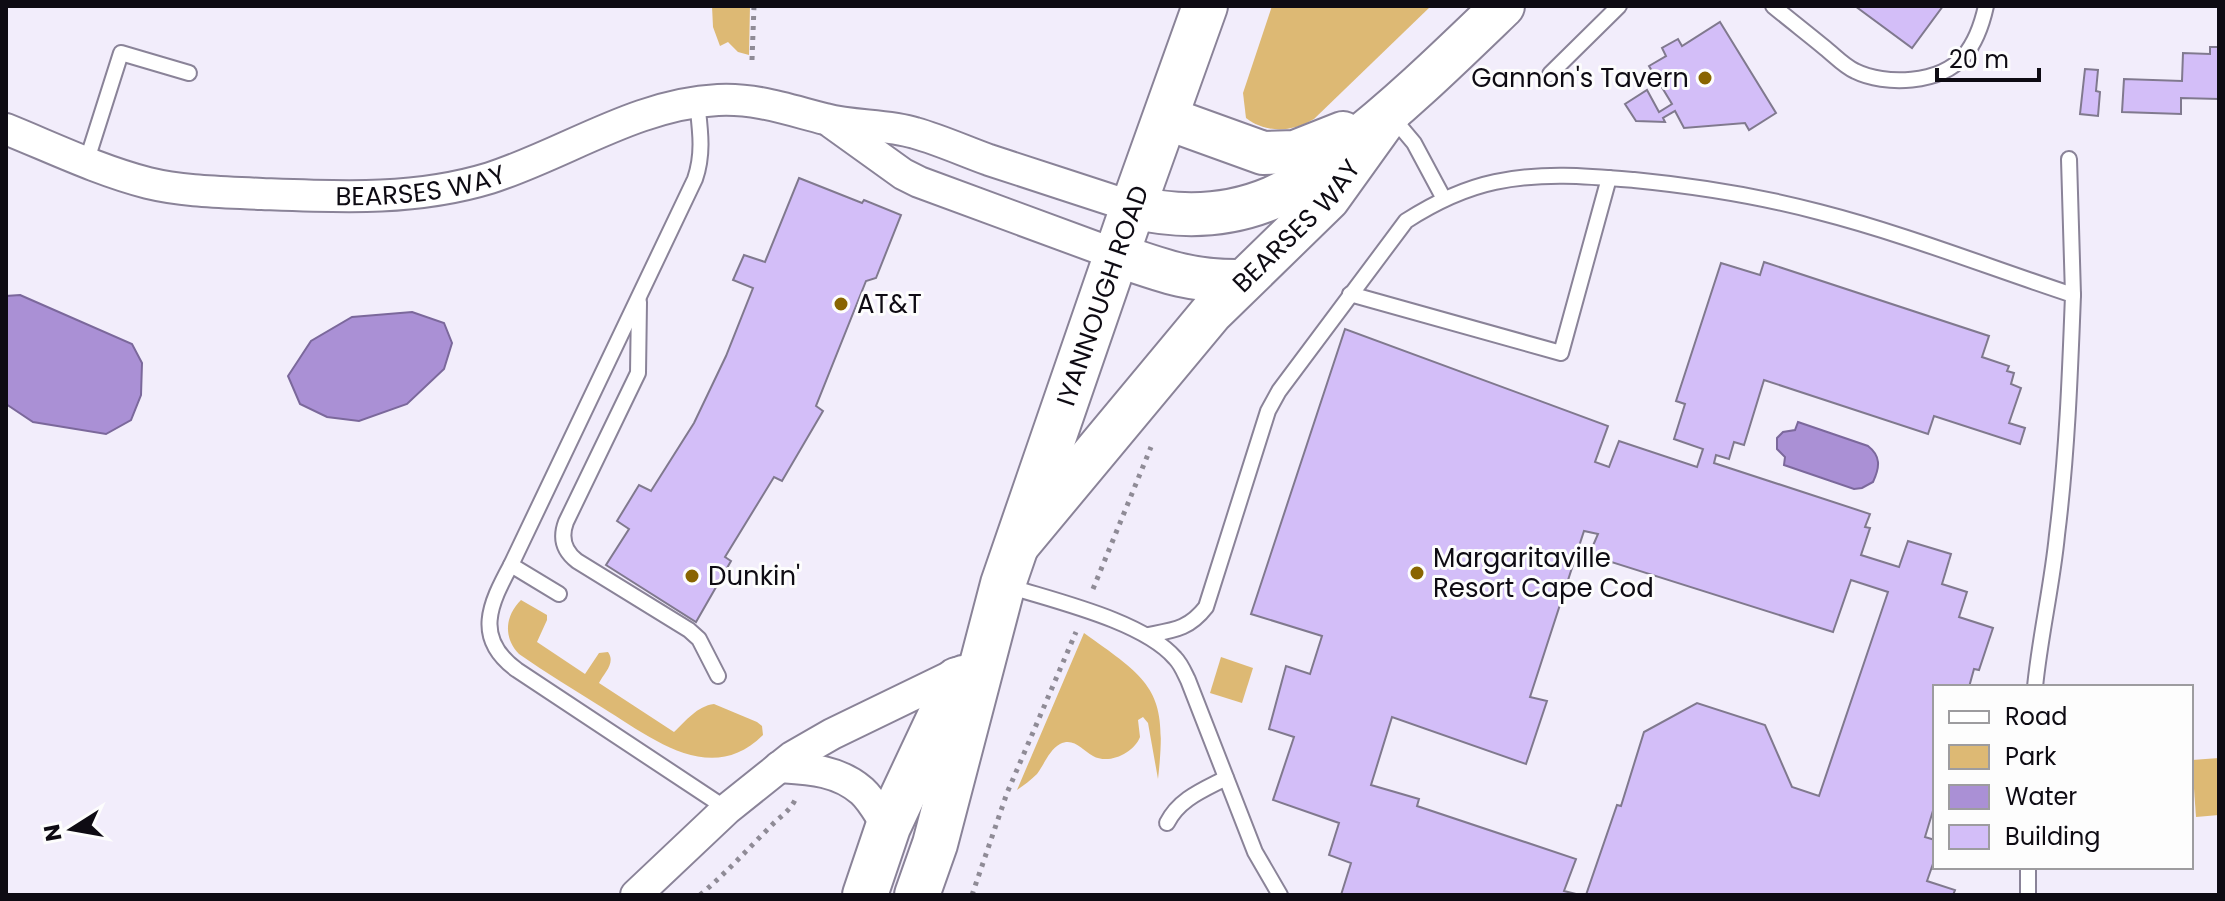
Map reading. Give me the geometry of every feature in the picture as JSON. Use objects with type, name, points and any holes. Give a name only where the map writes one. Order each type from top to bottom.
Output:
[{"type":"main road","name":"IYANNOUGH ROAD","points":[[917,895],[935,844],[1009,567],[1205,6]]},
{"type":"main road","name":"BEARSES WAY","points":[[1133,207],[1190,215],[1220,212],[1274,198],[1312,174],[1389,114],[1503,6]]},
{"type":"main road","points":[[1166,118],[1249,149],[1279,154],[1295,152],[1389,114]]},
{"type":"main road","name":"BEARSES WAY","points":[[1117,255],[1181,276],[1210,281],[1242,281],[1328,199],[1389,114]]},
{"type":"main road","points":[[1009,567],[1211,313],[1242,281]]},
{"type":"main road","name":"IYANNOUGH ROAD","points":[[865,895],[888,827],[1009,567]]},
{"type":"street","name":"BEARSES WAY","points":[[6,129],[86,163],[151,184],[208,191],[325,197],[405,195],[491,177],[652,112],[722,100],[775,104],[827,120],[912,132],[1133,207]]},
{"type":"street","name":"BEARSES WAY","points":[[827,120],[919,182],[1117,255]]},
{"type":"street","points":[[636,895],[727,809],[806,748],[962,671]]},
{"type":"street","points":[[779,767],[815,769],[843,779],[864,792],[888,827]]},
{"type":"lane","points":[[1550,74],[1619,6]]},
{"type":"lane","points":[[1773,6],[1852,69],[1873,78],[1894,81],[1943,71],[1963,58],[1977,36],[1986,6]]},
{"type":"lane","points":[[86,163],[121,53],[189,73]]},
{"type":"lane","points":[[697,102],[702,144],[695,179],[497,592],[490,619],[494,650],[504,661],[727,809]]},
{"type":"lane","points":[[1389,114],[1414,143],[1444,199]]},
{"type":"lane","points":[[2035,685],[2057,536],[2070,382],[2073,295],[2069,159]]},
{"type":"lane","points":[[1148,635],[1183,628],[1197,619],[1206,607],[1268,411],[1279,391],[1406,221],[1444,199],[1496,182],[1536,176],[1570,174],[1669,183],[1817,211],[2073,295]]},
{"type":"lane","points":[[1350,294],[1561,353],[1609,178]]},
{"type":"lane","points":[[639,297],[638,373],[566,522],[564,543],[566,550],[577,561],[689,630],[699,639],[718,676]]},
{"type":"lane","points":[[511,565],[559,594]]},
{"type":"lane","points":[[1009,567],[1085,610],[1148,635],[1175,657],[1255,852],[1280,895]]},
{"type":"lane","points":[[1167,823],[1180,803],[1226,778]]},
{"type":"lane","points":[[2028,869],[2028,895]]},
{"type":"path","points":[[752,60],[754,6]]},
{"type":"path","points":[[700,895],[792,807],[796,790],[779,767]]},
{"type":"green space","points":[[712,6],[750,6],[749,55],[738,52],[728,42],[720,46],[713,27]]},
{"type":"green space","points":[[1272,6],[1431,6],[1314,119],[1297,127],[1271,129],[1246,118],[1243,93]]},
{"type":"green space","points":[[521,600],[547,615],[537,642],[585,674],[599,653],[608,652],[610,664],[599,683],[674,732],[697,711],[714,704],[757,722],[762,726],[763,735],[743,750],[723,757],[702,757],[682,752],[641,732],[519,654],[510,641],[508,627],[512,613]]},
{"type":"green space","points":[[1084,633],[1126,664],[1151,691],[1160,726],[1158,779],[1148,723],[1143,717],[1138,720],[1140,737],[1127,752],[1113,758],[1099,758],[1074,743],[1065,742],[1053,750],[1037,774],[1017,790]]},
{"type":"green space","points":[[1221,657],[1253,668],[1242,703],[1210,693]]},
{"type":"green space","points":[[2219,758],[2219,815],[2196,817],[2193,760]]},
{"type":"water","points":[[20,295],[132,344],[142,363],[141,395],[131,420],[106,434],[33,422],[6,404],[6,296]]},
{"type":"water","points":[[412,312],[444,323],[452,343],[444,369],[407,404],[359,421],[327,417],[300,404],[288,376],[311,341],[352,317]]},
{"type":"water","points":[[1798,422],[1868,446],[1878,462],[1873,482],[1854,489],[1784,465],[1785,457],[1777,449],[1777,438],[1783,432],[1795,430]]},
{"type":"building","points":[[1855,6],[1943,6],[1912,48]]},
{"type":"building","name":"Gannon's Tavern","points":[[1720,22],[1776,113],[1749,130],[1745,123],[1684,128],[1675,111],[1663,118],[1665,122],[1636,121],[1625,104],[1647,90],[1659,112],[1672,104],[1649,66],[1666,56],[1662,48],[1678,39],[1682,46]]},
{"type":"building","points":[[2210,47],[2219,47],[2219,99],[2181,98],[2181,114],[2122,112],[2124,79],[2182,81],[2183,53],[2210,54]]},
{"type":"building","points":[[2085,69],[2098,70],[2098,116],[2080,114]]},
{"type":"building","points":[[799,178],[901,215],[876,278],[866,281],[816,406],[823,411],[782,481],[774,477],[725,557],[731,561],[696,622],[606,565],[629,529],[617,521],[639,485],[651,491],[694,423],[726,356],[753,288],[733,280],[744,255],[765,262]]},
{"type":"building","name":"Margaritaville Resort Cape Cod","points":[[1764,262],[1989,336],[1982,357],[2009,366],[2007,371],[2014,373],[2011,384],[2021,388],[2009,423],[2025,428],[2020,444],[1934,416],[1928,434],[1764,380],[1744,445],[1734,442],[1729,459],[1716,455],[1714,463],[1870,514],[1865,527],[1870,528],[1861,555],[1899,567],[1908,541],[1951,554],[1942,584],[1967,592],[1959,617],[1993,628],[1979,670],[1974,669],[1970,685],[1933,685],[1933,811],[1925,837],[1933,839],[1933,864],[1927,881],[1955,890],[1953,895],[1586,895],[1617,805],[1621,806],[1644,732],[1697,703],[1765,725],[1792,787],[1819,796],[1888,592],[1851,580],[1833,632],[1589,555],[1598,534],[1584,531],[1530,697],[1547,701],[1526,764],[1392,717],[1371,785],[1419,799],[1417,806],[1576,859],[1564,891],[1580,895],[1341,895],[1351,863],[1329,855],[1339,823],[1273,800],[1294,737],[1269,729],[1286,666],[1310,674],[1322,636],[1251,614],[1345,329],[1608,426],[1595,462],[1609,467],[1619,441],[1697,467],[1703,449],[1674,439],[1685,404],[1676,401],[1721,263],[1760,275]]},
{"type":"place","name":"Gannon's Tavern","points":[[1705,78]]},
{"type":"place","name":"AT&T","points":[[841,304]]},
{"type":"place","name":"Margaritaville Resort Cape Cod","points":[[1417,573]]},
{"type":"place","name":"Dunkin'","points":[[692,576]]}]
